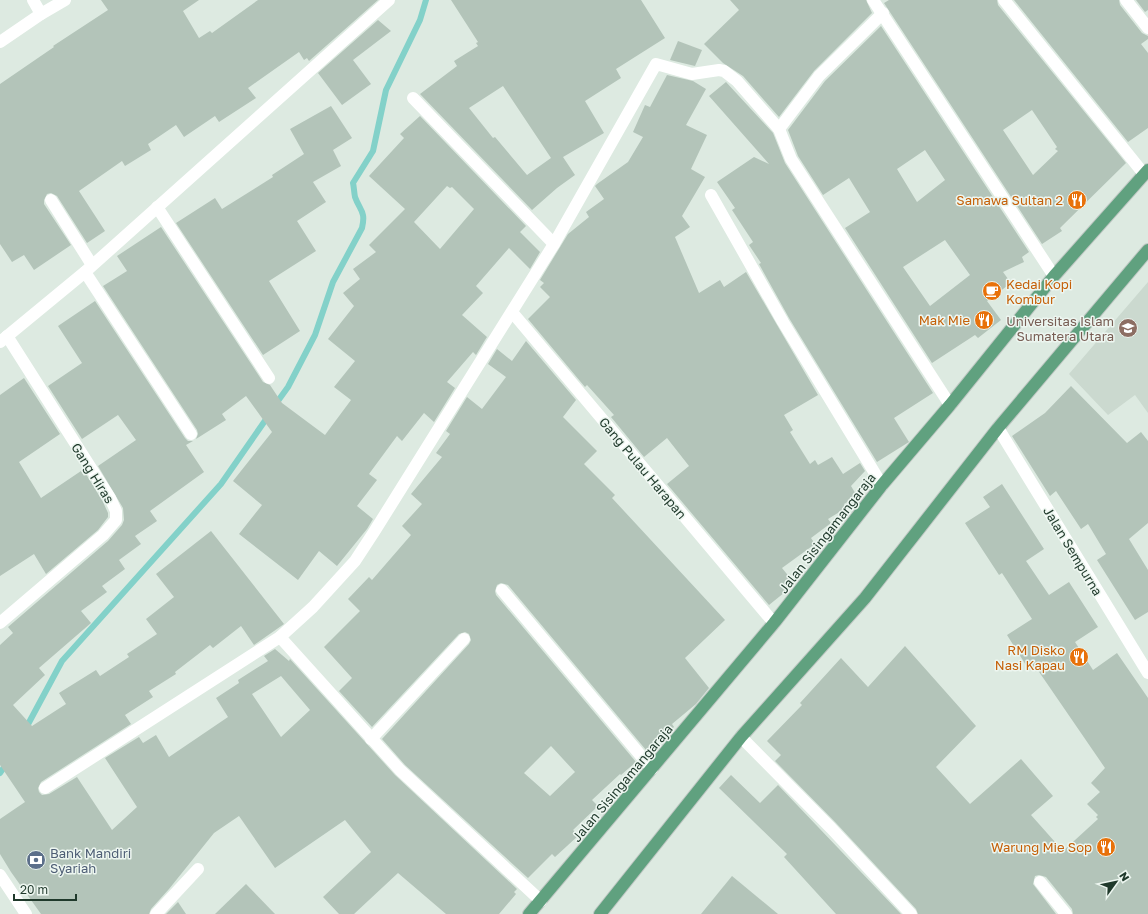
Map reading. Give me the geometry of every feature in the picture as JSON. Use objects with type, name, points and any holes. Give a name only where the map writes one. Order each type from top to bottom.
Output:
[{"type":"main road","name":"Jalan Sisingamangaraja","points":[[529,914],[774,623],[882,485],[950,405],[1054,276],[1146,172]]},
{"type":"main road","points":[[600,914],[741,737],[865,598],[998,428],[1148,250]]},
{"type":"street","points":[[33,0],[41,14]]},
{"type":"street","points":[[0,42],[41,14],[65,0]]},
{"type":"street","points":[[3,339],[89,269],[389,0]]},
{"type":"street","points":[[873,0],[883,13],[1054,276]]},
{"type":"street","points":[[1004,0],[1146,172]]},
{"type":"street","points":[[1126,0],[1148,28]]},
{"type":"street","points":[[779,129],[819,76],[883,13]]},
{"type":"street","points":[[45,788],[280,637],[313,607],[354,561],[554,244],[656,64],[692,74],[719,70],[724,71],[737,81],[779,129],[791,159],[950,405]]},
{"type":"street","points":[[413,98],[554,244]]},
{"type":"street","points":[[711,195],[783,322],[882,485]]},
{"type":"street","points":[[51,200],[89,269],[191,434]]},
{"type":"street","points":[[157,207],[269,378]]},
{"type":"street","name":"Gang Pulau Harapan","points":[[512,312],[774,623]]},
{"type":"street","name":"Gang Hiras","points":[[0,623],[103,535],[116,520],[116,511],[110,498],[3,339]]},
{"type":"street","name":"Jalan Sempurna","points":[[998,428],[1148,674]]},
{"type":"street","points":[[502,590],[652,769]]},
{"type":"street","points":[[280,637],[400,770],[540,901]]},
{"type":"street","points":[[371,739],[464,639]]},
{"type":"street","points":[[741,737],[831,828],[911,914]]},
{"type":"street","points":[[156,914],[198,869]]},
{"type":"street","points":[[0,875],[26,914]]},
{"type":"street","points":[[1040,882],[1066,914]]},
{"type":"shaded area","name":"Universitas Islam Sumatera Utara","points":[[1148,282],[1148,413],[1135,395],[1108,415],[1069,374]]},
{"type":"building","points":[[101,0],[199,0],[183,11],[199,38],[210,31],[212,33],[258,0],[378,0],[309,61],[307,58],[304,60],[299,52],[248,88],[256,98],[219,122],[215,116],[184,137],[176,125],[148,144],[151,150],[125,166],[122,161],[79,191],[105,231],[87,243],[57,196],[51,193],[47,194],[44,204],[71,245],[34,270],[24,255],[12,262],[0,244],[0,84],[54,47],[53,46],[108,10]]},
{"type":"building","points":[[451,0],[641,0],[665,38],[616,69],[621,78],[585,101],[604,133],[563,157],[575,175],[557,188],[532,210],[420,94],[457,66],[454,61],[478,46],[476,43],[478,42]],"holes":[[[503,86],[551,158],[527,175],[495,137],[493,138],[469,108]]]},
{"type":"building","points":[[730,0],[866,0],[872,13],[814,71],[779,117],[743,76],[723,63],[704,44],[739,10]]},
{"type":"building","points":[[889,0],[997,0],[998,5],[1126,163],[1060,228],[1062,231],[1042,244],[884,3]],"holes":[[[1032,110],[1057,147],[1055,149],[1058,151],[1033,175],[1003,130]]]},
{"type":"building","points":[[1014,0],[1119,0],[1120,5],[1142,33],[1148,36],[1148,39],[1141,44],[1148,53],[1148,128],[1128,142]]},
{"type":"building","points":[[1136,0],[1148,0],[1148,10],[1145,12]]},
{"type":"building","points":[[378,20],[391,31],[353,60],[371,84],[342,105],[318,73]]},
{"type":"building","points":[[881,26],[1029,252],[1022,257],[1024,262],[1003,272],[1011,283],[987,301],[1001,320],[978,338],[975,335],[932,363],[845,228],[870,212],[849,178],[823,195],[798,156],[788,130],[825,81]],"holes":[[[925,150],[945,180],[917,202],[897,169]],[[945,240],[970,275],[930,306],[903,267]]]},
{"type":"building","points":[[678,41],[702,50],[695,66],[670,60]]},
{"type":"building","points":[[667,75],[693,81],[706,89],[686,125],[707,135],[691,169],[705,177],[682,216],[690,227],[675,237],[699,293],[720,280],[724,287],[746,272],[818,395],[784,415],[793,430],[790,432],[810,464],[815,460],[818,465],[832,457],[843,474],[860,463],[865,471],[851,486],[857,496],[844,504],[846,508],[828,519],[831,523],[811,538],[815,544],[782,568],[795,584],[769,605],[667,484],[689,466],[667,438],[644,457],[611,417],[614,415],[587,385],[585,387],[528,319],[550,297],[540,287],[544,283],[540,280],[568,234],[589,217],[586,212],[604,199],[595,186],[628,162],[643,137],[633,132],[645,105],[650,107]]},
{"type":"building","points":[[726,82],[773,133],[785,163],[933,393],[894,418],[909,442],[877,462],[789,318],[759,264],[761,263],[749,245],[753,242],[732,210],[735,208],[717,182],[754,157],[769,164],[709,96]]},
{"type":"building","points":[[331,106],[352,138],[333,150],[341,166],[313,182],[326,202],[297,221],[316,251],[269,281],[300,331],[263,355],[176,223],[215,198],[222,209],[273,177],[272,175],[304,154],[290,129]]},
{"type":"building","points":[[420,116],[526,226],[520,232],[540,252],[530,269],[509,248],[476,286],[483,293],[462,315],[487,337],[476,355],[473,352],[447,382],[455,388],[434,422],[424,413],[402,441],[397,436],[369,474],[377,480],[357,506],[373,519],[367,529],[337,566],[319,551],[298,580],[239,534],[262,505],[233,481],[272,432],[246,396],[222,414],[226,420],[196,439],[198,434],[197,430],[103,286],[127,271],[117,256],[161,227],[263,382],[270,385],[282,403],[325,435],[351,400],[334,387],[355,361],[328,339],[354,306],[343,293],[360,279],[353,269],[376,252],[369,245],[405,209],[369,176],[404,138],[400,134]],"holes":[[[447,186],[450,188],[452,187],[474,209],[440,249],[414,222]]]},
{"type":"building","points":[[95,301],[185,438],[188,441],[193,441],[186,445],[204,472],[150,511],[157,521],[135,536],[141,544],[119,560],[125,569],[102,586],[107,592],[81,611],[91,623],[39,668],[45,675],[13,705],[32,726],[66,704],[59,693],[96,670],[100,676],[129,657],[127,654],[157,634],[146,619],[174,597],[156,574],[211,531],[284,624],[254,645],[241,626],[213,648],[210,645],[175,672],[176,674],[149,691],[153,697],[125,715],[131,724],[41,782],[38,788],[39,792],[42,795],[49,794],[77,777],[112,830],[137,807],[105,758],[139,737],[143,743],[156,735],[169,757],[228,717],[216,698],[239,683],[238,680],[268,661],[264,656],[275,649],[289,661],[290,659],[395,775],[517,889],[514,892],[516,894],[499,914],[446,914],[398,873],[354,914],[339,914],[323,897],[371,852],[345,820],[275,868],[239,816],[214,833],[151,909],[149,914],[41,914],[0,854],[0,819],[25,802],[0,765],[0,645],[13,633],[8,627],[108,541],[122,525],[124,520],[123,508],[98,466],[136,440],[118,415],[82,439],[48,386],[82,363],[58,326]],"holes":[[[281,676],[310,710],[281,737],[252,694]]]},
{"type":"building","points":[[526,341],[576,400],[563,417],[597,451],[584,464],[615,495],[612,498],[725,620],[685,658],[709,688],[696,704],[672,724],[674,727],[646,750],[508,585],[501,583],[497,585],[495,591],[496,595],[636,762],[621,775],[620,774],[592,800],[598,806],[573,830],[579,835],[555,857],[552,854],[528,878],[405,765],[382,739],[469,644],[471,640],[469,634],[465,632],[459,634],[372,727],[339,691],[352,678],[324,647],[360,611],[348,599],[369,577],[372,580],[411,535],[402,526],[422,504],[411,494],[442,457],[436,453],[450,434],[446,431],[467,397],[482,409],[506,377],[488,364],[497,349],[512,361]],"holes":[[[551,746],[575,772],[550,796],[524,773]]]},
{"type":"building","points":[[24,378],[60,434],[19,462],[41,498],[81,471],[84,476],[86,474],[103,502],[108,513],[108,517],[98,530],[46,574],[34,554],[0,576],[0,395]]},
{"type":"building","points":[[1071,386],[1127,443],[1141,432],[1148,441],[1148,523],[1129,539],[1148,570],[1148,612],[1135,620],[1097,560],[1106,554],[1088,524],[1081,529],[1056,491],[1050,496],[1012,436],[1045,413]]},
{"type":"building","points":[[1002,484],[1044,549],[1026,561],[1049,595],[1069,582],[1098,627],[1075,642],[1093,670],[1117,653],[1148,698],[1148,914],[1073,914],[1072,909],[1046,877],[1039,875],[1035,876],[1033,884],[1056,914],[918,914],[916,909],[836,823],[775,761],[781,755],[767,741],[802,705],[800,703],[841,658],[868,687],[905,646],[976,726],[936,767],[970,804],[1021,759],[1053,796],[1031,815],[1063,851],[1098,819],[1096,817],[1098,815],[1087,804],[1100,792],[1091,783],[1105,768],[1035,666],[1029,670],[1007,635],[1032,619],[1002,573],[999,575],[965,523],[990,507],[983,497]]},
{"type":"building","points":[[731,775],[760,803],[778,785],[901,914],[836,914],[784,857],[787,854],[719,788]]},
{"type":"building","points":[[732,876],[778,914],[701,914]]},
{"type":"building","points":[[246,884],[275,914],[215,914]]},
{"type":"building","points":[[178,902],[186,914],[166,914]]},
{"type":"waterway","points":[[275,405],[288,387],[315,335],[333,282],[362,228],[363,214],[355,197],[353,183],[373,151],[386,90],[420,20],[426,0]]},
{"type":"waterway","points":[[26,728],[62,661],[221,484],[269,415]]},
{"type":"waterway","points":[[0,773],[7,763]]},
{"type":"place","name":"Samawa Sultan 2","points":[[1077,200]]},
{"type":"place","name":"Kedai Kopi Kombur","points":[[992,291]]},
{"type":"place","name":"Mak Mie","points":[[984,320]]},
{"type":"place","name":"Universitas Islam Sumatera Utara","points":[[1128,328]]},
{"type":"place","name":"RM Disko Nasi Kapau","points":[[1079,657]]},
{"type":"place","name":"Warung Mie Sop","points":[[1106,847]]},
{"type":"place","name":"Bank Mandiri Syariah","points":[[36,860]]}]
